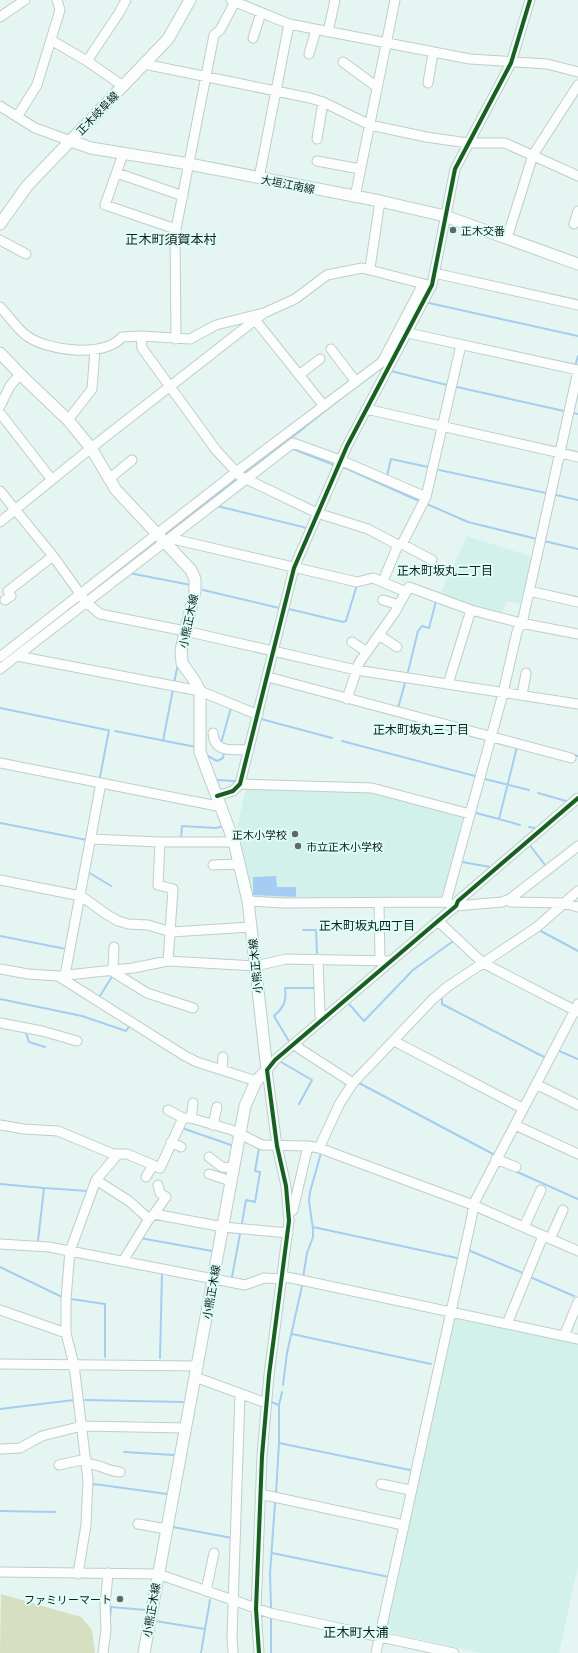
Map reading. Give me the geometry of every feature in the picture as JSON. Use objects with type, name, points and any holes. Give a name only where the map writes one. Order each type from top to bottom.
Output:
[{"type":"main road","name":"正木岐阜線","points":[[0,224],[27,186],[168,38],[190,0]]},
{"type":"main road","name":"大垣江南線","points":[[71,141],[91,148],[189,164],[380,201],[445,216],[578,264]]},
{"type":"main road","name":"小熊正木線","points":[[0,352],[20,374],[68,420],[91,448],[116,490],[192,570],[195,579],[195,591],[181,650],[182,662],[200,692],[200,752],[234,842],[240,864],[248,900],[256,966],[267,1070],[256,1081],[245,1106],[239,1134],[198,1366],[144,1653]]},
{"type":"street","points":[[0,17],[25,0]]},
{"type":"street","points":[[17,117],[37,85],[60,10],[57,0]]},
{"type":"street","points":[[87,61],[126,0]]},
{"type":"street","points":[[328,32],[335,0]]},
{"type":"street","points":[[355,197],[396,0]]},
{"type":"street","points":[[162,538],[236,472],[382,362],[434,273],[455,169],[511,63],[530,0]]},
{"type":"street","points":[[176,339],[176,230],[214,35],[220,30],[233,1],[289,24],[316,30],[470,59],[511,63],[547,64],[578,72]]},
{"type":"street","points":[[253,38],[261,13]]},
{"type":"street","points":[[259,178],[289,24]]},
{"type":"street","points":[[309,54],[316,30]]},
{"type":"street","points":[[51,40],[87,61],[123,86]]},
{"type":"street","points":[[428,83],[433,53]]},
{"type":"street","points":[[343,62],[377,87]]},
{"type":"street","points":[[144,64],[276,90],[323,102],[370,125],[426,137],[468,143],[505,143],[577,174]]},
{"type":"street","points":[[507,238],[533,155],[578,85]]},
{"type":"street","points":[[316,139],[323,102]]},
{"type":"street","name":"大垣江南線","points":[[0,106],[35,128],[53,136],[71,141]]},
{"type":"street","points":[[123,154],[118,173],[104,205],[176,230]]},
{"type":"street","points":[[317,161],[360,169]]},
{"type":"street","points":[[118,173],[183,196]]},
{"type":"street","points":[[370,268],[380,201]]},
{"type":"street","points":[[574,224],[578,211]]},
{"type":"street","points":[[0,240],[26,254]]},
{"type":"street","points":[[0,307],[28,337],[65,350],[95,350],[117,343],[122,337],[141,336],[190,339],[216,325],[264,313],[295,299],[326,275],[362,268],[370,268],[427,284]]},
{"type":"street","points":[[434,273],[578,305]]},
{"type":"street","points":[[0,763],[101,783],[219,802],[240,784],[275,651],[294,568],[340,460],[408,333],[427,284]]},
{"type":"street","points":[[0,522],[91,448],[256,321],[264,313]]},
{"type":"street","points":[[256,321],[324,406]]},
{"type":"street","points":[[408,333],[578,370],[517,648],[503,692],[446,902]]},
{"type":"street","points":[[141,336],[142,348],[216,450],[236,472],[245,478],[317,513],[368,529],[432,560]]},
{"type":"street","points":[[384,581],[400,545],[426,498],[461,345]]},
{"type":"street","points":[[331,349],[356,382]]},
{"type":"street","points":[[68,420],[92,389],[95,350]]},
{"type":"street","points":[[299,375],[320,359]]},
{"type":"street","points":[[0,406],[10,386],[20,374]]},
{"type":"street","points":[[366,409],[578,457]]},
{"type":"street","points":[[0,413],[52,480]]},
{"type":"street","points":[[0,657],[84,598],[162,538],[294,442],[340,460],[426,498]]},
{"type":"street","points":[[109,479],[132,460]]},
{"type":"street","points":[[0,491],[53,556],[84,598],[100,614],[185,631],[356,670],[578,704]]},
{"type":"street","points":[[162,538],[173,539],[294,568],[306,569],[357,582],[373,578],[384,581],[406,592]]},
{"type":"street","points":[[5,600],[11,596],[8,591],[53,556]]},
{"type":"street","points":[[347,699],[356,670],[399,605],[409,587],[471,610],[522,623],[578,634]]},
{"type":"street","points":[[529,591],[578,602]]},
{"type":"street","points":[[0,669],[18,656],[84,598]]},
{"type":"street","points":[[383,600],[399,605]]},
{"type":"street","points":[[448,684],[471,610]]},
{"type":"street","points":[[379,635],[397,647]]},
{"type":"street","points":[[352,642],[367,652]]},
{"type":"street","points":[[18,656],[200,692],[258,715]]},
{"type":"street","points":[[522,695],[526,673]]},
{"type":"street","points":[[268,676],[347,699],[571,758]]},
{"type":"street","points":[[213,733],[214,743],[218,746],[226,749],[249,750]]},
{"type":"street","points":[[62,975],[81,896],[101,783]]},
{"type":"street","points":[[240,784],[372,788],[470,814]]},
{"type":"street","points":[[259,1653],[256,1609],[260,1494],[266,1403],[288,1233],[286,1186],[277,1146],[267,1070],[294,1044],[456,906],[458,902],[578,798]]},
{"type":"street","points":[[91,839],[160,842],[234,842]]},
{"type":"street","points":[[160,842],[158,885],[173,889],[168,961]]},
{"type":"street","points":[[248,900],[283,903],[446,902],[456,906],[502,902],[510,899],[578,846]]},
{"type":"street","points":[[213,865],[240,864]]},
{"type":"street","points":[[0,880],[81,896],[106,914],[118,921],[128,924],[148,925],[171,932],[251,927]]},
{"type":"street","points":[[319,1148],[340,1103],[353,1083],[433,999],[447,987],[537,927],[578,891]]},
{"type":"street","points":[[510,899],[511,902],[564,903],[578,907]]},
{"type":"street","points":[[379,903],[380,960]]},
{"type":"street","points":[[376,1653],[410,1490],[472,1216],[473,1205],[515,1125],[522,1108],[577,1009],[483,963],[438,921]]},
{"type":"street","points":[[112,969],[114,947]]},
{"type":"street","points":[[0,969],[28,974],[62,975],[168,961],[256,966],[286,959],[318,958],[391,961]]},
{"type":"street","points":[[318,958],[320,1015],[322,1020]]},
{"type":"street","points":[[112,969],[147,993],[193,1008]]},
{"type":"street","points":[[62,975],[185,1056],[198,1062],[256,1081]]},
{"type":"street","points":[[0,1024],[42,1031],[77,1041]]},
{"type":"street","points":[[394,1041],[522,1108]]},
{"type":"street","points":[[294,1044],[300,1050],[353,1083]]},
{"type":"street","points":[[222,1070],[223,1057]]},
{"type":"street","points":[[536,1084],[578,1104]]},
{"type":"street","points":[[0,1125],[24,1129],[58,1131],[113,1154],[127,1154],[160,1168],[171,1142],[187,1118],[194,1103]]},
{"type":"street","points":[[213,1124],[217,1106]]},
{"type":"street","points":[[168,1110],[187,1118],[232,1130],[262,1145],[308,1146],[319,1148],[473,1205],[578,1251]]},
{"type":"street","points":[[515,1125],[578,1154]]},
{"type":"street","points":[[171,1142],[181,1147]]},
{"type":"street","points":[[288,1214],[293,1210],[308,1146]]},
{"type":"street","points":[[78,1574],[86,1525],[88,1480],[74,1365],[66,1332],[66,1299],[70,1251],[96,1180],[118,1154]]},
{"type":"street","points":[[208,1157],[222,1167],[233,1168]]},
{"type":"street","points":[[496,1159],[516,1168]]},
{"type":"street","points":[[146,1177],[153,1165]]},
{"type":"street","points":[[209,1174],[231,1181]]},
{"type":"street","points":[[96,1180],[129,1200],[151,1217],[222,1227],[288,1233]]},
{"type":"street","points":[[123,1261],[151,1217],[166,1197],[160,1193],[158,1185]]},
{"type":"street","points":[[524,1228],[541,1190]]},
{"type":"street","points":[[507,1324],[547,1237],[563,1210]]},
{"type":"street","points":[[0,1244],[49,1247],[245,1285],[264,1278],[282,1278],[451,1311],[578,1339]]},
{"type":"street","points":[[564,1336],[578,1302]]},
{"type":"street","points":[[0,1310],[66,1332]]},
{"type":"street","points":[[0,1364],[198,1366]]},
{"type":"street","points":[[195,1377],[266,1403]]},
{"type":"street","points":[[233,1653],[233,1601],[240,1394]]},
{"type":"street","points":[[0,1449],[20,1448],[42,1436],[82,1426],[186,1428]]},
{"type":"street","points":[[59,1465],[86,1461],[98,1464],[109,1472],[120,1472]]},
{"type":"street","points":[[381,1484],[410,1490]]},
{"type":"street","points":[[260,1494],[403,1525]]},
{"type":"street","points":[[138,1524],[167,1529]]},
{"type":"street","points":[[206,1591],[214,1553]]},
{"type":"street","points":[[0,1572],[158,1574],[256,1609],[430,1650],[454,1653]]},
{"type":"street","points":[[103,1653],[106,1630],[105,1607],[108,1573]]},
{"type":"shaded area","points":[[467,536],[536,558],[523,605],[507,601],[501,615],[440,594]]},
{"type":"shaded area","name":"正木小学校","points":[[246,788],[375,791],[466,816],[443,900],[305,901],[252,897],[236,832]]},
{"type":"shaded area","points":[[452,1314],[578,1343],[578,1566],[559,1653],[481,1653],[383,1631]]},
{"type":"green space","points":[[1,1594],[81,1617],[92,1630],[95,1653],[0,1653]]},
{"type":"water","points":[[276,876],[277,887],[296,887],[296,897],[253,895],[253,877]]},
{"type":"waterway","points":[[429,303],[578,336]]},
{"type":"waterway","points":[[575,366],[578,356]]},
{"type":"waterway","points":[[391,371],[447,385]]},
{"type":"waterway","points":[[457,387],[564,411]]},
{"type":"waterway","points":[[281,446],[350,391]]},
{"type":"waterway","points":[[574,413],[578,414]]},
{"type":"waterway","points":[[245,473],[282,445]]},
{"type":"waterway","points":[[293,449],[334,465]]},
{"type":"waterway","points":[[387,476],[391,459],[428,467]]},
{"type":"waterway","points":[[343,467],[419,501]]},
{"type":"waterway","points":[[439,470],[546,493]]},
{"type":"waterway","points":[[166,534],[236,480]]},
{"type":"waterway","points":[[556,495],[578,500]]},
{"type":"waterway","points":[[429,505],[468,522],[537,539]]},
{"type":"waterway","points":[[217,506],[307,528]]},
{"type":"waterway","points":[[86,597],[157,541]]},
{"type":"waterway","points":[[544,541],[578,549]]},
{"type":"waterway","points":[[129,573],[191,585]]},
{"type":"waterway","points":[[289,609],[343,622],[346,621],[357,585]]},
{"type":"waterway","points":[[203,590],[279,608]]},
{"type":"waterway","points":[[0,663],[81,600]]},
{"type":"waterway","points":[[408,672],[418,631],[422,626],[429,628],[436,601]]},
{"type":"waterway","points":[[174,683],[178,664]]},
{"type":"waterway","points":[[398,708],[405,683]]},
{"type":"waterway","points":[[163,741],[173,689]]},
{"type":"waterway","points":[[0,708],[107,730]]},
{"type":"waterway","points":[[221,743],[231,708]]},
{"type":"waterway","points":[[261,719],[332,738]]},
{"type":"waterway","points":[[100,777],[109,730]]},
{"type":"waterway","points":[[115,731],[196,747]]},
{"type":"waterway","points":[[342,741],[475,776]]},
{"type":"waterway","points":[[476,813],[499,819],[517,747]]},
{"type":"waterway","points":[[206,755],[217,761],[223,758],[224,752]]},
{"type":"waterway","points":[[574,755],[578,756]]},
{"type":"waterway","points":[[485,779],[529,790]]},
{"type":"waterway","points":[[218,780],[235,781]]},
{"type":"waterway","points":[[538,793],[566,801]]},
{"type":"waterway","points":[[499,819],[520,825]]},
{"type":"waterway","points":[[0,823],[87,840]]},
{"type":"waterway","points":[[181,838],[182,826],[216,828],[224,826]]},
{"type":"waterway","points":[[529,827],[535,828]]},
{"type":"waterway","points":[[529,844],[545,865]]},
{"type":"waterway","points":[[462,862],[490,867]]},
{"type":"waterway","points":[[88,872],[111,886]]},
{"type":"waterway","points":[[303,930],[316,930],[317,954]]},
{"type":"waterway","points":[[539,930],[578,951]]},
{"type":"waterway","points":[[0,936],[66,949],[67,947]]},
{"type":"waterway","points":[[349,1004],[364,1021],[413,970],[452,942]]},
{"type":"waterway","points":[[98,999],[113,975]]},
{"type":"waterway","points":[[290,1043],[274,1016],[284,1004],[286,997],[285,988],[314,988]]},
{"type":"waterway","points":[[439,998],[442,999],[442,1004],[544,1057]]},
{"type":"waterway","points":[[0,999],[82,1016],[126,1031],[130,1025]]},
{"type":"waterway","points":[[25,1030],[29,1042],[45,1047]]},
{"type":"waterway","points":[[557,1050],[578,1059]]},
{"type":"waterway","points":[[281,1062],[312,1080],[299,1104]]},
{"type":"waterway","points":[[359,1083],[493,1154]]},
{"type":"waterway","points":[[182,1128],[231,1145]]},
{"type":"waterway","points":[[242,1223],[246,1200],[255,1202],[260,1172],[255,1171],[259,1148]]},
{"type":"waterway","points":[[303,1278],[307,1253],[313,1237],[309,1201],[310,1192],[321,1153]]},
{"type":"waterway","points":[[515,1171],[578,1199]]},
{"type":"waterway","points":[[0,1184],[44,1188],[38,1241]]},
{"type":"waterway","points":[[44,1188],[88,1191]]},
{"type":"waterway","points":[[313,1227],[457,1258]]},
{"type":"waterway","points":[[232,1277],[240,1234]]},
{"type":"waterway","points":[[140,1238],[212,1251]]},
{"type":"waterway","points":[[468,1250],[523,1273]]},
{"type":"waterway","points":[[0,1267],[62,1297]]},
{"type":"waterway","points":[[160,1358],[162,1273]]},
{"type":"waterway","points":[[530,1277],[574,1296]]},
{"type":"waterway","points":[[283,1385],[287,1353],[302,1286]]},
{"type":"waterway","points":[[71,1299],[105,1304],[105,1357]]},
{"type":"waterway","points":[[292,1334],[431,1364]]},
{"type":"waterway","points":[[271,1402],[279,1405],[282,1392]]},
{"type":"waterway","points":[[0,1409],[74,1400]]},
{"type":"waterway","points":[[85,1400],[183,1402]]},
{"type":"waterway","points":[[276,1493],[279,1443],[279,1405]]},
{"type":"waterway","points":[[279,1443],[410,1470]]},
{"type":"waterway","points":[[124,1452],[174,1455]]},
{"type":"waterway","points":[[91,1486],[94,1484],[167,1494]]},
{"type":"waterway","points":[[271,1607],[270,1574],[275,1503]]},
{"type":"waterway","points":[[0,1511],[55,1512]]},
{"type":"waterway","points":[[173,1527],[232,1538]]},
{"type":"waterway","points":[[272,1553],[389,1577]]},
{"type":"waterway","points":[[155,1621],[205,1629],[210,1600]]},
{"type":"waterway","points":[[110,1618],[111,1607],[146,1610]]},
{"type":"waterway","points":[[271,1619],[271,1653]]},
{"type":"waterway","points":[[201,1653],[205,1629]]},
{"type":"cycle path","points":[[217,796],[233,791],[240,784],[294,568],[347,446],[432,285],[455,169],[511,63],[530,0]]},
{"type":"cycle path","points":[[259,1653],[256,1609],[262,1456],[269,1375],[289,1221],[286,1186],[277,1146],[267,1070],[275,1060],[456,906],[458,901],[578,798]]},
{"type":"place","name":"正木交番","points":[[453,230]]},
{"type":"place","name":"正木小学校","points":[[295,834]]},
{"type":"place","name":"市立正木小学校","points":[[298,846]]},
{"type":"place","name":"ファミリーマート","points":[[120,1599]]},
{"type":"district","name":"正木町須賀本村","points":[[171,239]]},
{"type":"district","name":"正木町坂丸二丁目","points":[[445,570]]},
{"type":"district","name":"正木町坂丸三丁目","points":[[421,729]]},
{"type":"district","name":"正木町坂丸四丁目","points":[[367,925]]},
{"type":"district","name":"正木町大浦","points":[[356,1632]]}]
